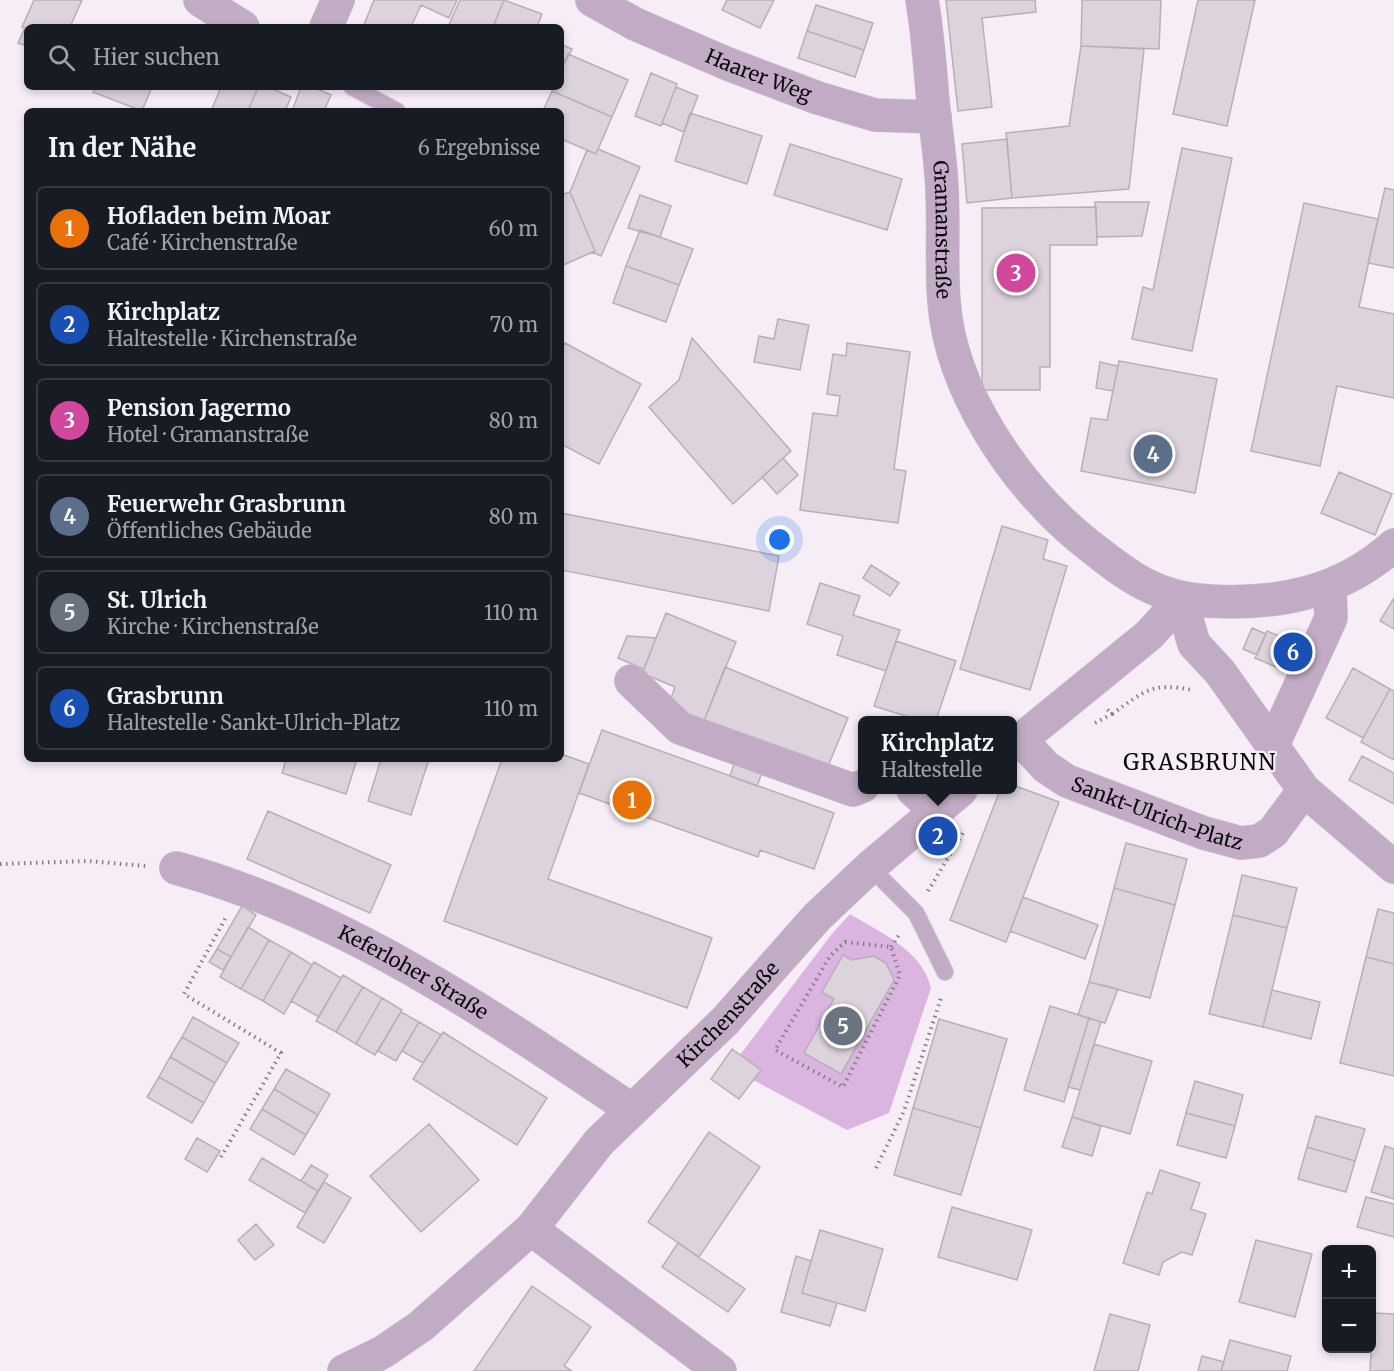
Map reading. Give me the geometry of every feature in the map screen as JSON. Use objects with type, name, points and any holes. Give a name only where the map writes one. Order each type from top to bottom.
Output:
[{"type":"street","points":[[200,0],[238,24]]},
{"type":"street","points":[[327,24],[338,0]]},
{"type":"street","name":"Haarer Weg","points":[[592,0],[666,38],[818,98],[875,115],[935,117]]},
{"type":"street","name":"Gramanstraße","points":[[922,0],[942,189],[944,303],[950,335],[969,398],[999,449],[1064,524],[1125,574],[1155,591],[1181,600]]},
{"type":"street","points":[[1394,545],[1365,569],[1330,587],[1282,598],[1245,602],[1181,600],[1194,644],[1220,672],[1304,790],[1394,867]]},
{"type":"street","points":[[1274,745],[1331,618],[1330,587]]},
{"type":"street","name":"Sankt-Ulrich-Platz","points":[[1181,600],[1149,635],[1017,743],[1067,781],[1204,833],[1241,843],[1259,841],[1274,832],[1304,790]]},
{"type":"street","points":[[631,681],[680,728],[854,790],[858,788]]},
{"type":"street","name":"Kirchenstraße","points":[[344,1371],[383,1352],[421,1326],[531,1229],[599,1142],[725,1021],[817,917],[870,867],[924,800],[944,794]]},
{"type":"street","name":"Keferloher Straße","points":[[176,868],[243,887],[372,945],[513,1031],[632,1110]]},
{"type":"street","points":[[531,1229],[720,1371]]},
{"type":"lane","points":[[358,90],[390,108]]},
{"type":"lane","points":[[870,867],[916,913],[945,980]]},
{"type":"path","points":[[1112,714],[1146,690],[1167,685],[1200,692],[1220,672]]},
{"type":"path","points":[[916,913],[969,822]]},
{"type":"path","points":[[0,864],[88,861],[176,868]]},
{"type":"path","points":[[221,1157],[280,1053],[184,994],[227,915]]},
{"type":"path","points":[[891,947],[903,930]]},
{"type":"path","points":[[844,942],[891,947],[900,975],[843,1087],[774,1050],[830,956],[844,942]]},
{"type":"path","points":[[876,1168],[904,1111],[945,980]]},
{"type":"shaded area","points":[[850,914],[910,953],[919,963],[931,988],[889,1113],[847,1130],[753,1080],[761,1070],[740,1055],[831,935]]},
{"type":"building","points":[[34,0],[82,0],[71,24],[24,24],[24,28],[22,27]]},
{"type":"building","points":[[374,0],[457,0],[449,18],[421,5],[412,24],[364,24]]},
{"type":"building","points":[[460,0],[504,0],[494,24],[449,24]]},
{"type":"building","points":[[504,0],[542,14],[538,24],[494,24]]},
{"type":"building","points":[[727,0],[774,0],[760,28],[722,10]]},
{"type":"building","points":[[946,0],[1035,0],[1036,12],[982,18],[992,107],[958,111]]},
{"type":"building","points":[[1082,0],[1161,0],[1159,49],[1081,46]]},
{"type":"building","points":[[1198,0],[1255,0],[1227,126],[1173,114]]},
{"type":"building","points":[[816,5],[873,23],[864,50],[807,31]]},
{"type":"building","points":[[24,30],[24,45],[18,43]]},
{"type":"building","points":[[807,31],[864,50],[855,77],[798,58]]},
{"type":"building","points":[[564,45],[572,49],[564,64]]},
{"type":"building","points":[[1081,46],[1144,49],[1129,189],[1012,198],[1006,133],[1069,126]]},
{"type":"building","points":[[568,54],[628,80],[612,117],[552,91],[564,90],[564,63]]},
{"type":"building","points":[[651,73],[677,84],[661,126],[635,116]]},
{"type":"building","points":[[676,87],[698,96],[684,132],[662,123]]},
{"type":"building","points":[[94,90],[151,90],[143,108],[134,108],[93,92]]},
{"type":"building","points":[[220,90],[257,90],[249,108],[212,108]]},
{"type":"building","points":[[257,90],[275,90],[291,97],[286,108],[249,108]]},
{"type":"building","points":[[300,90],[320,90],[331,95],[325,108],[293,108]]},
{"type":"building","points":[[552,91],[612,117],[596,154],[564,140],[564,108],[544,108]]},
{"type":"building","points":[[690,113],[762,136],[747,184],[675,161]]},
{"type":"building","points":[[1007,139],[1012,198],[967,203],[962,144]]},
{"type":"building","points":[[790,144],[902,179],[887,230],[774,195]]},
{"type":"building","points":[[1182,148],[1232,158],[1192,351],[1132,339],[1143,287],[1153,290]]},
{"type":"building","points":[[598,149],[640,167],[601,256],[592,252],[595,251],[570,192],[587,150],[596,154]]},
{"type":"building","points":[[1385,188],[1394,190],[1394,268],[1368,263]]},
{"type":"building","points":[[570,192],[595,251],[564,265],[564,194]]},
{"type":"building","points":[[640,195],[671,206],[660,237],[628,228]]},
{"type":"building","points":[[1095,202],[1149,202],[1142,236],[1097,237]]},
{"type":"building","points":[[1304,203],[1378,219],[1359,307],[1394,314],[1394,398],[1337,386],[1320,466],[1251,451]]},
{"type":"building","points":[[1096,207],[1097,245],[1050,245],[1050,367],[1040,367],[1040,390],[982,390],[982,208]]},
{"type":"building","points":[[640,230],[693,249],[679,285],[626,266]]},
{"type":"building","points":[[626,266],[679,285],[666,322],[613,303]]},
{"type":"building","points":[[778,319],[809,325],[800,370],[754,362],[759,336],[774,339]]},
{"type":"building","points":[[692,338],[791,451],[733,504],[649,407],[679,380]]},
{"type":"building","points":[[565,343],[641,384],[599,464],[564,446]]},
{"type":"building","points":[[847,343],[910,352],[894,469],[906,471],[898,523],[800,510],[813,413],[837,416],[840,396],[827,394],[833,354],[846,356]]},
{"type":"building","points":[[1119,361],[1217,379],[1195,493],[1081,471],[1091,418],[1107,420]]},
{"type":"building","points":[[1100,362],[1118,366],[1113,391],[1096,388]]},
{"type":"building","points":[[783,458],[798,475],[777,494],[762,477]]},
{"type":"building","points":[[1339,472],[1392,494],[1375,535],[1321,513]]},
{"type":"building","points":[[564,514],[779,556],[769,611],[564,571]]},
{"type":"building","points":[[1002,526],[1048,540],[1043,559],[1067,566],[1030,690],[960,669]]},
{"type":"building","points":[[871,565],[899,583],[890,596],[863,578]]},
{"type":"building","points":[[820,583],[860,596],[853,615],[900,630],[886,671],[837,655],[843,636],[807,624]]},
{"type":"building","points":[[1394,598],[1394,629],[1380,621]]},
{"type":"building","points":[[666,613],[736,642],[704,721],[668,706],[675,687],[642,673]]},
{"type":"building","points":[[1252,628],[1266,634],[1257,655],[1243,649]]},
{"type":"building","points":[[1267,631],[1293,642],[1281,669],[1255,658]]},
{"type":"building","points":[[627,636],[656,638],[644,669],[618,658]]},
{"type":"building","points":[[896,641],[956,661],[937,716],[905,716],[874,706]]},
{"type":"building","points":[[725,667],[848,718],[826,771],[704,721]]},
{"type":"building","points":[[1353,668],[1390,689],[1363,738],[1326,718]]},
{"type":"building","points":[[1390,689],[1394,691],[1394,760],[1361,742]]},
{"type":"building","points":[[602,730],[834,813],[814,869],[760,850],[758,857],[579,793]]},
{"type":"building","points":[[564,755],[589,764],[548,879],[712,938],[687,1008],[444,921],[501,762],[564,762]]},
{"type":"building","points":[[1362,756],[1394,773],[1394,804],[1349,780]]},
{"type":"building","points":[[735,761],[763,770],[757,786],[730,776]]},
{"type":"building","points":[[285,762],[356,762],[346,794],[282,773]]},
{"type":"building","points":[[380,762],[428,762],[411,815],[368,801]]},
{"type":"building","points":[[1017,786],[1059,802],[1006,942],[950,920],[998,794],[1017,794]]},
{"type":"building","points":[[268,811],[391,865],[370,913],[247,859]]},
{"type":"building","points":[[1126,843],[1187,859],[1175,905],[1114,888]]},
{"type":"building","points":[[1242,875],[1297,888],[1287,928],[1233,915]]},
{"type":"building","points":[[1114,888],[1175,905],[1150,998],[1089,982]]},
{"type":"building","points":[[1023,897],[1098,925],[1085,959],[1010,931]]},
{"type":"building","points":[[242,906],[256,915],[231,957],[217,949]]},
{"type":"building","points":[[1378,909],[1394,913],[1394,964],[1366,957]]},
{"type":"building","points":[[1233,915],[1287,928],[1263,1027],[1209,1014]]},
{"type":"building","points":[[248,927],[269,940],[241,989],[220,977]]},
{"type":"building","points":[[269,940],[291,952],[263,1001],[241,989]]},
{"type":"building","points":[[217,949],[231,957],[223,970],[209,962]]},
{"type":"building","points":[[291,952],[312,965],[284,1014],[263,1001]]},
{"type":"building","points":[[843,955],[852,960],[874,956],[886,963],[894,980],[841,1074],[804,1053],[834,999],[822,992]]},
{"type":"building","points":[[1366,957],[1394,964],[1394,1076],[1340,1063]]},
{"type":"building","points":[[314,962],[341,978],[319,1017],[291,1001]]},
{"type":"building","points":[[343,975],[363,987],[336,1032],[316,1021]]},
{"type":"building","points":[[1089,982],[1118,989],[1105,1023],[1078,1015]]},
{"type":"building","points":[[363,987],[382,998],[356,1044],[336,1032]]},
{"type":"building","points":[[1272,990],[1320,1002],[1311,1039],[1263,1027]]},
{"type":"building","points":[[382,998],[402,1010],[375,1055],[356,1044]]},
{"type":"building","points":[[1050,1006],[1089,1018],[1064,1102],[1024,1090]]},
{"type":"building","points":[[401,1012],[419,1022],[396,1061],[378,1051]]},
{"type":"building","points":[[193,1017],[239,1043],[227,1063],[182,1037]]},
{"type":"building","points":[[1089,1018],[1101,1022],[1080,1090],[1068,1087]]},
{"type":"building","points":[[939,1019],[1007,1039],[981,1128],[913,1108]]},
{"type":"building","points":[[419,1022],[441,1035],[423,1063],[402,1051]]},
{"type":"building","points":[[443,1032],[547,1098],[517,1145],[413,1079]]},
{"type":"building","points":[[182,1037],[227,1063],[215,1083],[170,1057]]},
{"type":"building","points":[[1094,1044],[1152,1061],[1130,1134],[1072,1117]]},
{"type":"building","points":[[732,1049],[761,1070],[739,1099],[711,1079]]},
{"type":"building","points":[[170,1057],[215,1083],[204,1103],[159,1077]]},
{"type":"building","points":[[286,1069],[330,1094],[318,1115],[274,1089]]},
{"type":"building","points":[[159,1077],[204,1103],[192,1123],[147,1097]]},
{"type":"building","points":[[1195,1081],[1243,1095],[1235,1126],[1186,1113]]},
{"type":"building","points":[[274,1089],[318,1115],[306,1135],[262,1109]]},
{"type":"building","points":[[913,1108],[981,1128],[961,1195],[894,1175]]},
{"type":"building","points":[[262,1109],[306,1135],[294,1155],[250,1129]]},
{"type":"building","points":[[1186,1113],[1235,1126],[1226,1158],[1177,1145]]},
{"type":"building","points":[[1316,1116],[1365,1129],[1355,1161],[1307,1147]]},
{"type":"building","points":[[1072,1117],[1101,1126],[1092,1156],[1062,1147]]},
{"type":"building","points":[[429,1124],[479,1180],[421,1232],[370,1176]]},
{"type":"building","points":[[709,1132],[760,1167],[699,1257],[648,1222]]},
{"type":"building","points":[[197,1138],[220,1151],[207,1172],[185,1159]]},
{"type":"building","points":[[1385,1146],[1394,1149],[1394,1199],[1371,1192]]},
{"type":"building","points":[[1307,1147],[1355,1161],[1346,1192],[1298,1179]]},
{"type":"building","points":[[262,1158],[318,1191],[305,1213],[249,1180]]},
{"type":"building","points":[[311,1165],[328,1175],[318,1191],[301,1181]]},
{"type":"building","points":[[1160,1170],[1200,1183],[1191,1209],[1206,1214],[1192,1255],[1182,1252],[1163,1262],[1159,1275],[1123,1263],[1147,1192],[1152,1194]]},
{"type":"building","points":[[324,1182],[351,1198],[324,1243],[297,1227]]},
{"type":"building","points":[[1366,1197],[1394,1204],[1394,1237],[1357,1227]]},
{"type":"building","points":[[952,1207],[1032,1230],[1017,1280],[938,1257]]},
{"type":"building","points":[[256,1224],[274,1245],[255,1260],[238,1240]]},
{"type":"building","points":[[820,1230],[883,1249],[865,1311],[802,1293]]},
{"type":"building","points":[[1256,1240],[1312,1254],[1295,1317],[1239,1302]]},
{"type":"building","points":[[678,1243],[745,1289],[728,1312],[662,1267]]},
{"type":"building","points":[[796,1256],[811,1261],[802,1293],[837,1303],[830,1326],[781,1312]]},
{"type":"building","points":[[532,1286],[591,1327],[564,1366],[572,1371],[474,1371]]},
{"type":"building","points":[[1376,1313],[1394,1314],[1394,1371],[1370,1371],[1371,1353],[1376,1353]]},
{"type":"building","points":[[1110,1314],[1150,1325],[1138,1371],[1094,1371]]},
{"type":"building","points":[[1230,1340],[1291,1356],[1287,1371],[1221,1371]]},
{"type":"building","points":[[1202,1356],[1224,1362],[1221,1371],[1198,1371]]},
{"type":"place","name":"Pension Jagermo","points":[[1016,273]]},
{"type":"place","name":"Feuerwehr Grasbrunn","points":[[1153,454]]},
{"type":"place","name":"Grasbrunn","points":[[1293,652]]},
{"type":"place","name":"Hofladen beim Moar","points":[[632,800]]},
{"type":"place","name":"Kirchplatz","points":[[938,836]]},
{"type":"place","name":"St. Ulrich","points":[[843,1026]]},
{"type":"district","name":"GRASBRUNN","points":[[1200,762]]}]
